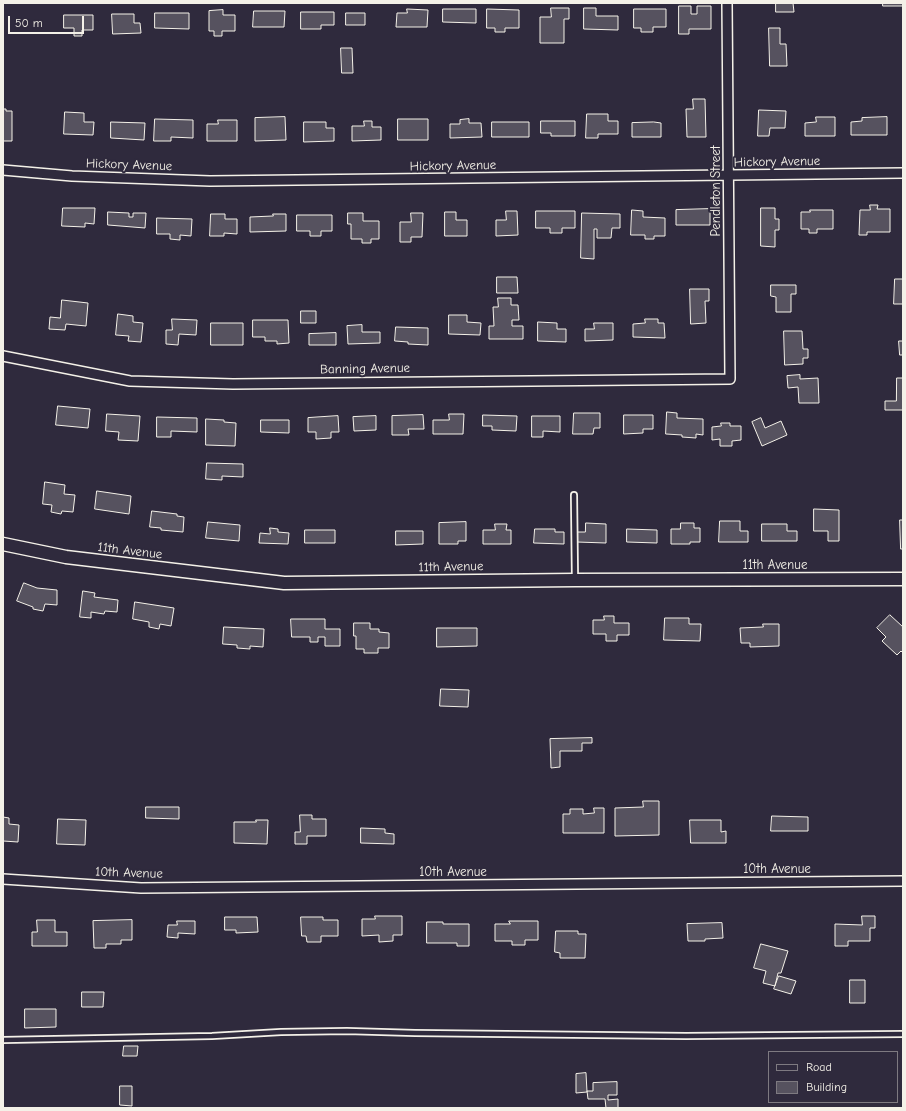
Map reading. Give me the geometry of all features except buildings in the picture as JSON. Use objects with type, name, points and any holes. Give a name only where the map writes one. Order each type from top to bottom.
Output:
[{"type":"main road","name":"11th Avenue","points":[[3,544],[66,557],[284,583],[903,579]]},
{"type":"street","name":"Pendleton Street","points":[[728,3],[730,379]]},
{"type":"street","name":"Hickory Avenue","points":[[3,170],[72,176],[210,181],[903,173]]},
{"type":"street","name":"Banning Avenue","points":[[3,356],[130,381],[233,384],[730,379]]},
{"type":"street","name":"10th Avenue","points":[[3,879],[141,888],[903,881]]},
{"type":"lane","points":[[574,495],[575,580]]},
{"type":"lane","points":[[3,1040],[212,1036],[281,1032],[339,1031],[686,1036],[903,1034]]}]
